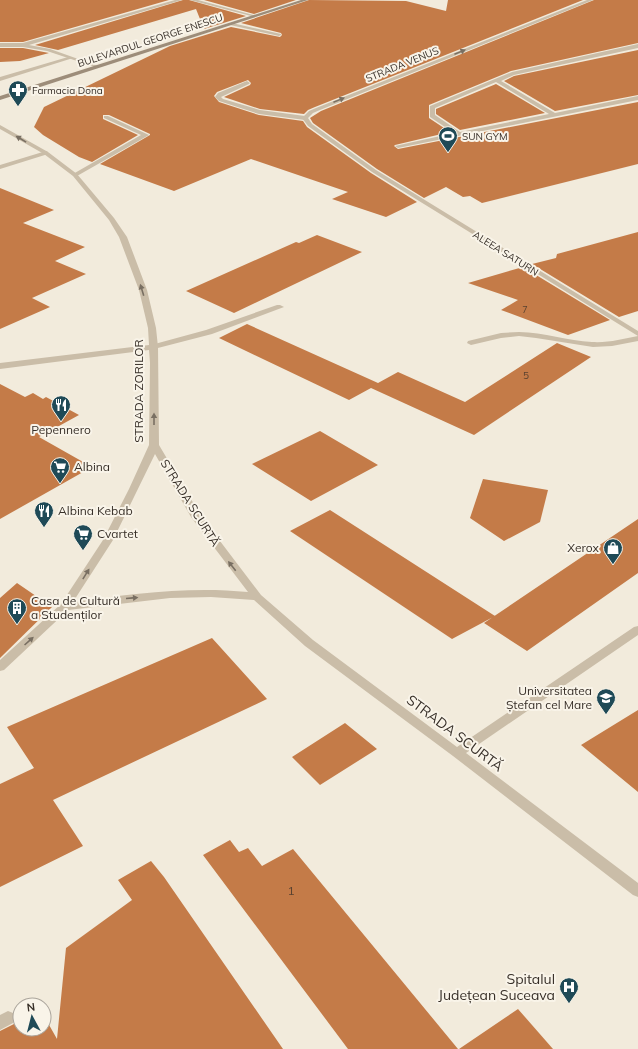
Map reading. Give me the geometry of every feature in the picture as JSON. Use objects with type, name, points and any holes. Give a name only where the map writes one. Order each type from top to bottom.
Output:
[{"type":"main road","name":"BULEVARDUL GEORGE ENESCU","points":[[0,98],[306,0]]},
{"type":"street","points":[[23,45],[180,0]]},
{"type":"street","points":[[192,0],[255,16]]},
{"type":"street","name":"STRADA VENUS","points":[[305,118],[311,112],[318,109],[591,0]]},
{"type":"street","points":[[232,24],[279,35]]},
{"type":"street","points":[[0,45],[23,45],[48,50],[96,67]]},
{"type":"street","points":[[459,134],[432,116],[432,107],[512,74],[638,46]]},
{"type":"street","points":[[0,79],[70,58]]},
{"type":"street","points":[[496,80],[555,115]]},
{"type":"street","points":[[248,84],[220,94],[218,97],[221,100],[258,112],[305,118]]},
{"type":"street","points":[[398,146],[638,98]]},
{"type":"street","points":[[75,176],[146,135],[106,117]]},
{"type":"street","name":"ALEEA SATURN","points":[[305,118],[310,125],[374,171],[638,334]]},
{"type":"street","name":"STRADA ZORILOR","points":[[0,127],[46,153],[75,176],[102,207],[123,237],[143,290],[152,328],[154,347],[154,445],[108,540],[66,607],[0,667]]},
{"type":"street","points":[[0,167],[46,153]]},
{"type":"street","points":[[0,366],[154,347],[209,332],[280,307]]},
{"type":"street","points":[[471,343],[502,335],[520,334],[550,337],[586,344],[606,345],[622,343],[638,338]]},
{"type":"street","name":"STRADA SCURTĂ","points":[[154,445],[174,477],[196,518],[257,597],[308,643],[457,753],[638,891]]},
{"type":"street","points":[[66,607],[124,598],[165,595],[205,593],[257,597]]},
{"type":"street","points":[[457,753],[638,630]]},
{"type":"building","points":[[0,0],[169,0],[23,42],[0,42]]},
{"type":"building","points":[[183,0],[189,0],[246,16],[204,29],[196,9],[58,50],[35,45]]},
{"type":"building","points":[[204,0],[296,0],[254,14]]},
{"type":"building","points":[[309,0],[406,1],[446,11],[448,0],[583,0],[315,107],[308,110],[304,114],[260,109],[224,97],[250,85],[251,83],[248,80],[217,92],[214,96],[219,102],[259,115],[303,121],[307,127],[371,173],[417,202],[386,217],[332,199],[348,192],[251,159],[174,191],[100,164],[150,135],[109,115],[103,115],[103,119],[138,135],[92,162],[79,157],[43,135],[34,127],[44,107],[170,46],[231,27],[280,37],[282,35],[281,33],[241,23]]},
{"type":"building","points":[[594,0],[638,0],[638,43],[511,71],[429,105],[429,118],[450,132],[394,146],[398,149],[638,102],[638,164],[482,203],[470,196],[463,197],[446,187],[424,198],[377,169],[313,123],[310,118],[321,111]]},
{"type":"building","points":[[0,48],[23,48],[49,53],[20,61],[0,62]]},
{"type":"building","points":[[638,50],[638,95],[555,111],[504,81],[514,76]]},
{"type":"building","points":[[496,84],[545,113],[460,130],[436,114],[436,109]]},
{"type":"building","points":[[0,188],[54,210],[23,223],[85,247],[55,261],[86,274],[32,298],[50,307],[0,329]]},
{"type":"building","points":[[638,232],[638,311],[619,317],[532,264],[556,258],[557,254]]},
{"type":"building","points":[[317,235],[362,252],[234,313],[186,291],[296,242],[299,243]]},
{"type":"building","points":[[523,267],[610,320],[568,335],[501,310],[518,300],[468,283]]},
{"type":"building","points":[[247,324],[378,383],[398,372],[465,402],[557,343],[591,357],[474,435],[371,388],[349,400],[219,338]]},
{"type":"building","points":[[0,384],[25,397],[33,393],[43,399],[46,397],[79,415],[39,437],[92,467],[0,519]]},
{"type":"building","points":[[320,431],[378,465],[311,501],[252,464]]},
{"type":"building","points":[[483,479],[548,490],[540,522],[504,541],[470,518]]},
{"type":"building","points":[[330,510],[495,616],[452,639],[290,531]]},
{"type":"building","points":[[638,519],[638,573],[527,651],[484,623]]},
{"type":"building","name":"Casa de Cultură a Studenților","points":[[17,583],[52,607],[0,658],[0,598]]},
{"type":"building","points":[[212,638],[267,699],[53,800],[83,846],[0,887],[0,784],[34,768],[7,727]]},
{"type":"building","points":[[638,710],[638,792],[581,745]]},
{"type":"building","points":[[345,723],[377,749],[320,785],[292,757]]},
{"type":"building","points":[[230,840],[239,852],[248,848],[262,866],[293,849],[458,1049],[348,1049],[203,855]]},
{"type":"building","points":[[151,861],[164,877],[283,1049],[0,1049],[0,1031],[12,1025],[12,1037],[52,1037],[52,1030],[57,1039],[66,948],[132,900],[118,880]]},
{"type":"building","points":[[518,1009],[553,1049],[459,1049]]},
{"type":"place","name":"Farmacia Dona","points":[[18,107]]},
{"type":"place","name":"SUN GYM","points":[[448,153]]},
{"type":"place","name":"Pepennero","points":[[61,422]]},
{"type":"place","name":"Albina","points":[[60,484]]},
{"type":"place","name":"Albina Kebab","points":[[44,528]]},
{"type":"place","name":"Cvartet","points":[[83,551]]},
{"type":"place","name":"Xerox","points":[[613,565]]},
{"type":"place","name":"Casa de Cultură a Studenților","points":[[17,625]]},
{"type":"place","name":"Universitatea Ștefan cel Mare","points":[[606,715]]},
{"type":"place","name":"Spitalul Județean Suceava","points":[[569,1004]]}]
